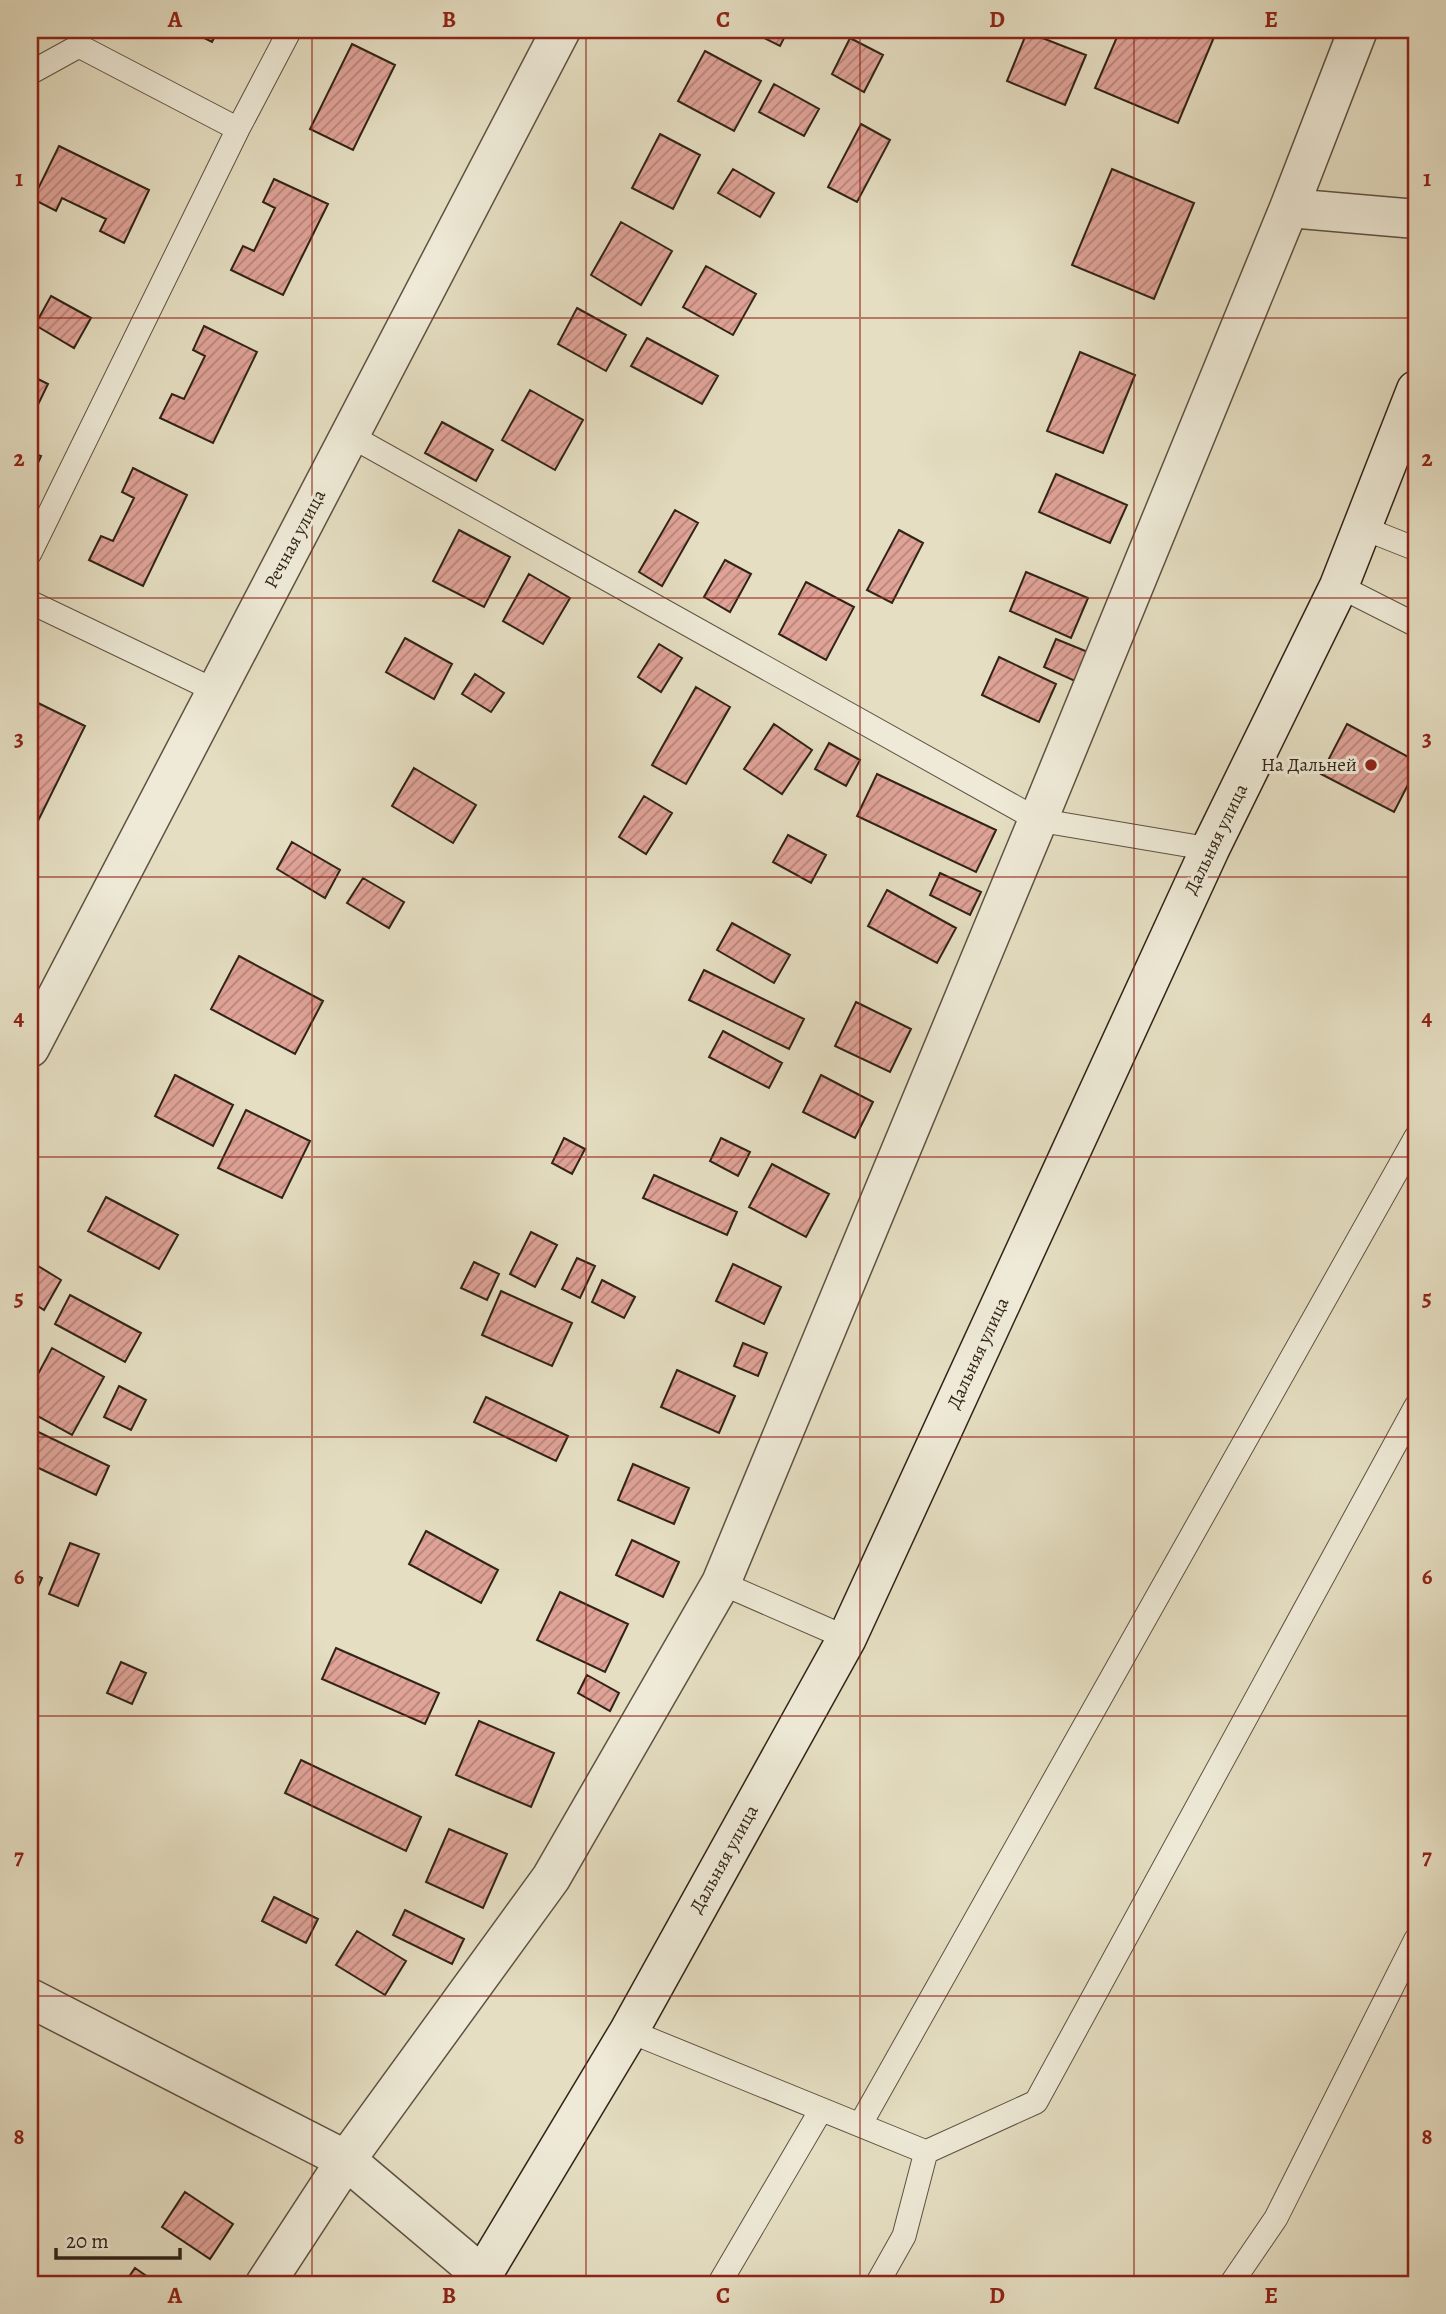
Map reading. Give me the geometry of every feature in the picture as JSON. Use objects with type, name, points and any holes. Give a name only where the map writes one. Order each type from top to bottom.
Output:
[{"type":"street","name":"Речная улица","points":[[30,1048],[561,30]]},
{"type":"street","points":[[265,2284],[346,2160],[551,1878],[721,1583],[1038,820],[1289,208],[1358,30]]},
{"type":"street","points":[[1289,208],[1416,219]]},
{"type":"street","name":"Дальняя улица","points":[[479,2279],[629,2031],[846,1638],[1210,849],[1339,586],[1416,390]]},
{"type":"street","points":[[30,1998],[346,2160],[479,2279]]},
{"type":"lane","points":[[30,553],[238,129],[290,30]]},
{"type":"lane","points":[[30,74],[79,46],[238,129]]},
{"type":"lane","points":[[349,435],[1038,820],[1210,849]]},
{"type":"lane","points":[[1363,528],[1416,548]]},
{"type":"lane","points":[[1339,586],[1416,625]]},
{"type":"lane","points":[[30,601],[216,691]]},
{"type":"lane","points":[[860,2125],[1416,1137]]},
{"type":"lane","points":[[629,2031],[926,2152],[1036,2102],[1416,1406]]},
{"type":"lane","points":[[721,1583],[846,1638]]},
{"type":"lane","points":[[1231,2284],[1276,2218],[1416,1939]]},
{"type":"lane","points":[[719,2284],[821,2110]]},
{"type":"lane","points":[[877,2284],[904,2236],[926,2152]]},
{"type":"building","points":[[188,30],[218,30],[212,42]]},
{"type":"building","points":[[748,30],[788,30],[780,46]]},
{"type":"building","points":[[1120,30],[1217,30],[1178,123],[1095,88]]},
{"type":"building","points":[[1027,32],[1086,55],[1065,105],[1007,81]]},
{"type":"building","points":[[850,38],[883,55],[864,92],[832,74]]},
{"type":"building","points":[[352,44],[395,65],[353,150],[310,129]]},
{"type":"building","points":[[705,51],[761,81],[734,131],[678,101]]},
{"type":"building","points":[[774,84],[819,109],[804,136],[759,112]]},
{"type":"building","points":[[861,124],[890,140],[857,202],[828,187]]},
{"type":"building","points":[[660,134],[700,155],[673,209],[632,188]]},
{"type":"building","points":[[59,146],[149,190],[124,243],[100,231],[106,219],[62,198],[56,211],[33,199]]},
{"type":"building","points":[[733,169],[774,193],[760,217],[718,193]]},
{"type":"building","points":[[1112,169],[1194,203],[1154,299],[1072,265]]},
{"type":"building","points":[[274,179],[328,204],[283,295],[231,270],[243,246],[254,251],[275,208],[263,202]]},
{"type":"building","points":[[621,222],[672,251],[641,305],[591,275]]},
{"type":"building","points":[[706,266],[756,294],[733,335],[683,307]]},
{"type":"building","points":[[51,296],[91,318],[74,348],[35,325]]},
{"type":"building","points":[[577,308],[626,335],[606,371],[558,344]]},
{"type":"building","points":[[204,326],[257,352],[213,443],[160,418],[172,394],[184,399],[205,356],[193,350]]},
{"type":"building","points":[[647,338],[718,376],[702,404],[631,366]]},
{"type":"building","points":[[1080,352],[1135,375],[1103,453],[1047,431]]},
{"type":"building","points":[[30,375],[48,384],[32,417],[30,416]]},
{"type":"building","points":[[530,390],[583,420],[555,470],[502,440]]},
{"type":"building","points":[[442,422],[493,450],[476,481],[425,453]]},
{"type":"building","points":[[30,452],[41,456],[30,481]]},
{"type":"building","points":[[133,468],[187,495],[143,586],[89,560],[101,536],[113,541],[134,498],[122,492]]},
{"type":"building","points":[[1056,474],[1127,505],[1110,543],[1039,512]]},
{"type":"building","points":[[675,510],[698,523],[662,586],[639,572]]},
{"type":"building","points":[[459,530],[510,557],[484,607],[433,581]]},
{"type":"building","points":[[899,530],[923,543],[892,603],[867,590]]},
{"type":"building","points":[[725,560],[751,574],[730,612],[704,597]]},
{"type":"building","points":[[1026,572],[1088,598],[1071,638],[1010,611]]},
{"type":"building","points":[[529,574],[570,598],[543,644],[503,621]]},
{"type":"building","points":[[806,582],[854,607],[826,660],[779,634]]},
{"type":"building","points":[[405,638],[452,664],[434,699],[386,672]]},
{"type":"building","points":[[1056,639],[1088,652],[1075,681],[1044,667]]},
{"type":"building","points":[[659,644],[682,658],[661,692],[638,677]]},
{"type":"building","points":[[999,657],[1056,684],[1039,722],[982,695]]},
{"type":"building","points":[[475,674],[504,693],[491,712],[462,694]]},
{"type":"building","points":[[696,687],[730,707],[686,784],[652,765]]},
{"type":"building","points":[[32,700],[85,726],[31,835],[30,704]]},
{"type":"building","points":[[774,724],[812,750],[782,794],[744,769]]},
{"type":"building","name":"На Дальней","points":[[1347,724],[1416,761],[1416,769],[1394,812],[1321,774]]},
{"type":"building","points":[[829,743],[860,760],[846,786],[815,769]]},
{"type":"building","points":[[414,768],[476,805],[453,843],[392,806]]},
{"type":"building","points":[[877,774],[996,830],[976,872],[857,816]]},
{"type":"building","points":[[644,796],[672,813],[646,854],[619,837]]},
{"type":"building","points":[[788,835],[826,855],[811,883],[773,862]]},
{"type":"building","points":[[292,842],[340,870],[325,898],[277,869]]},
{"type":"building","points":[[940,873],[981,892],[970,915],[930,895]]},
{"type":"building","points":[[363,878],[404,902],[389,928],[347,903]]},
{"type":"building","points":[[887,890],[956,928],[937,963],[868,926]]},
{"type":"building","points":[[732,923],[790,955],[774,983],[717,950]]},
{"type":"building","points":[[239,956],[323,1001],[295,1054],[211,1009]]},
{"type":"building","points":[[704,970],[804,1019],[789,1049],[689,1000]]},
{"type":"building","points":[[856,1002],[911,1029],[890,1072],[835,1046]]},
{"type":"building","points":[[723,1031],[782,1063],[769,1088],[709,1057]]},
{"type":"building","points":[[175,1075],[233,1105],[213,1146],[155,1116]]},
{"type":"building","points":[[821,1075],[873,1102],[855,1138],[803,1112]]},
{"type":"building","points":[[246,1110],[310,1141],[282,1198],[218,1168]]},
{"type":"building","points":[[564,1138],[585,1149],[572,1174],[552,1163]]},
{"type":"building","points":[[721,1138],[750,1152],[738,1176],[710,1161]]},
{"type":"building","points":[[772,1164],[829,1194],[806,1237],[749,1207]]},
{"type":"building","points":[[654,1175],[737,1212],[727,1235],[643,1198]]},
{"type":"building","points":[[106,1197],[178,1235],[159,1269],[88,1231]]},
{"type":"building","points":[[531,1232],[557,1245],[535,1287],[510,1274]]},
{"type":"building","points":[[577,1258],[595,1266],[580,1298],[562,1289]]},
{"type":"building","points":[[30,1261],[61,1280],[44,1310],[30,1301]]},
{"type":"building","points":[[474,1262],[499,1274],[487,1300],[461,1288]]},
{"type":"building","points":[[733,1264],[781,1287],[764,1324],[716,1301]]},
{"type":"building","points":[[602,1280],[635,1297],[624,1318],[592,1302]]},
{"type":"building","points":[[501,1291],[572,1323],[552,1366],[482,1335]]},
{"type":"building","points":[[70,1295],[141,1333],[125,1362],[55,1324]]},
{"type":"building","points":[[743,1343],[767,1353],[758,1376],[734,1366]]},
{"type":"building","points":[[52,1348],[104,1377],[72,1435],[30,1412],[30,1389]]},
{"type":"building","points":[[677,1370],[735,1396],[719,1433],[661,1407]]},
{"type":"building","points":[[119,1386],[146,1400],[131,1430],[104,1417]]},
{"type":"building","points":[[486,1397],[568,1436],[556,1461],[474,1422]]},
{"type":"building","points":[[30,1428],[109,1466],[96,1495],[30,1464]]},
{"type":"building","points":[[633,1464],[689,1488],[674,1524],[618,1500]]},
{"type":"building","points":[[426,1531],[498,1570],[481,1603],[409,1564]]},
{"type":"building","points":[[632,1540],[679,1562],[663,1597],[616,1575]]},
{"type":"building","points":[[70,1543],[99,1554],[78,1606],[49,1594]]},
{"type":"building","points":[[30,1573],[42,1578],[30,1605]]},
{"type":"building","points":[[560,1592],[628,1624],[605,1672],[537,1640]]},
{"type":"building","points":[[336,1648],[439,1693],[425,1724],[322,1679]]},
{"type":"building","points":[[121,1662],[146,1673],[132,1704],[107,1693]]},
{"type":"building","points":[[587,1675],[619,1693],[610,1711],[578,1693]]},
{"type":"building","points":[[479,1721],[554,1753],[531,1807],[456,1775]]},
{"type":"building","points":[[301,1760],[421,1817],[406,1851],[285,1793]]},
{"type":"building","points":[[449,1829],[507,1854],[483,1908],[426,1882]]},
{"type":"building","points":[[274,1897],[318,1919],[306,1943],[262,1921]]},
{"type":"building","points":[[405,1910],[464,1939],[452,1964],[393,1935]]},
{"type":"building","points":[[357,1931],[406,1961],[385,1995],[336,1965]]},
{"type":"building","points":[[185,2192],[233,2224],[210,2259],[162,2227]]},
{"type":"building","points":[[135,2268],[158,2284],[124,2284]]},
{"type":"place","name":"На Дальней","points":[[1371,765]]}]
